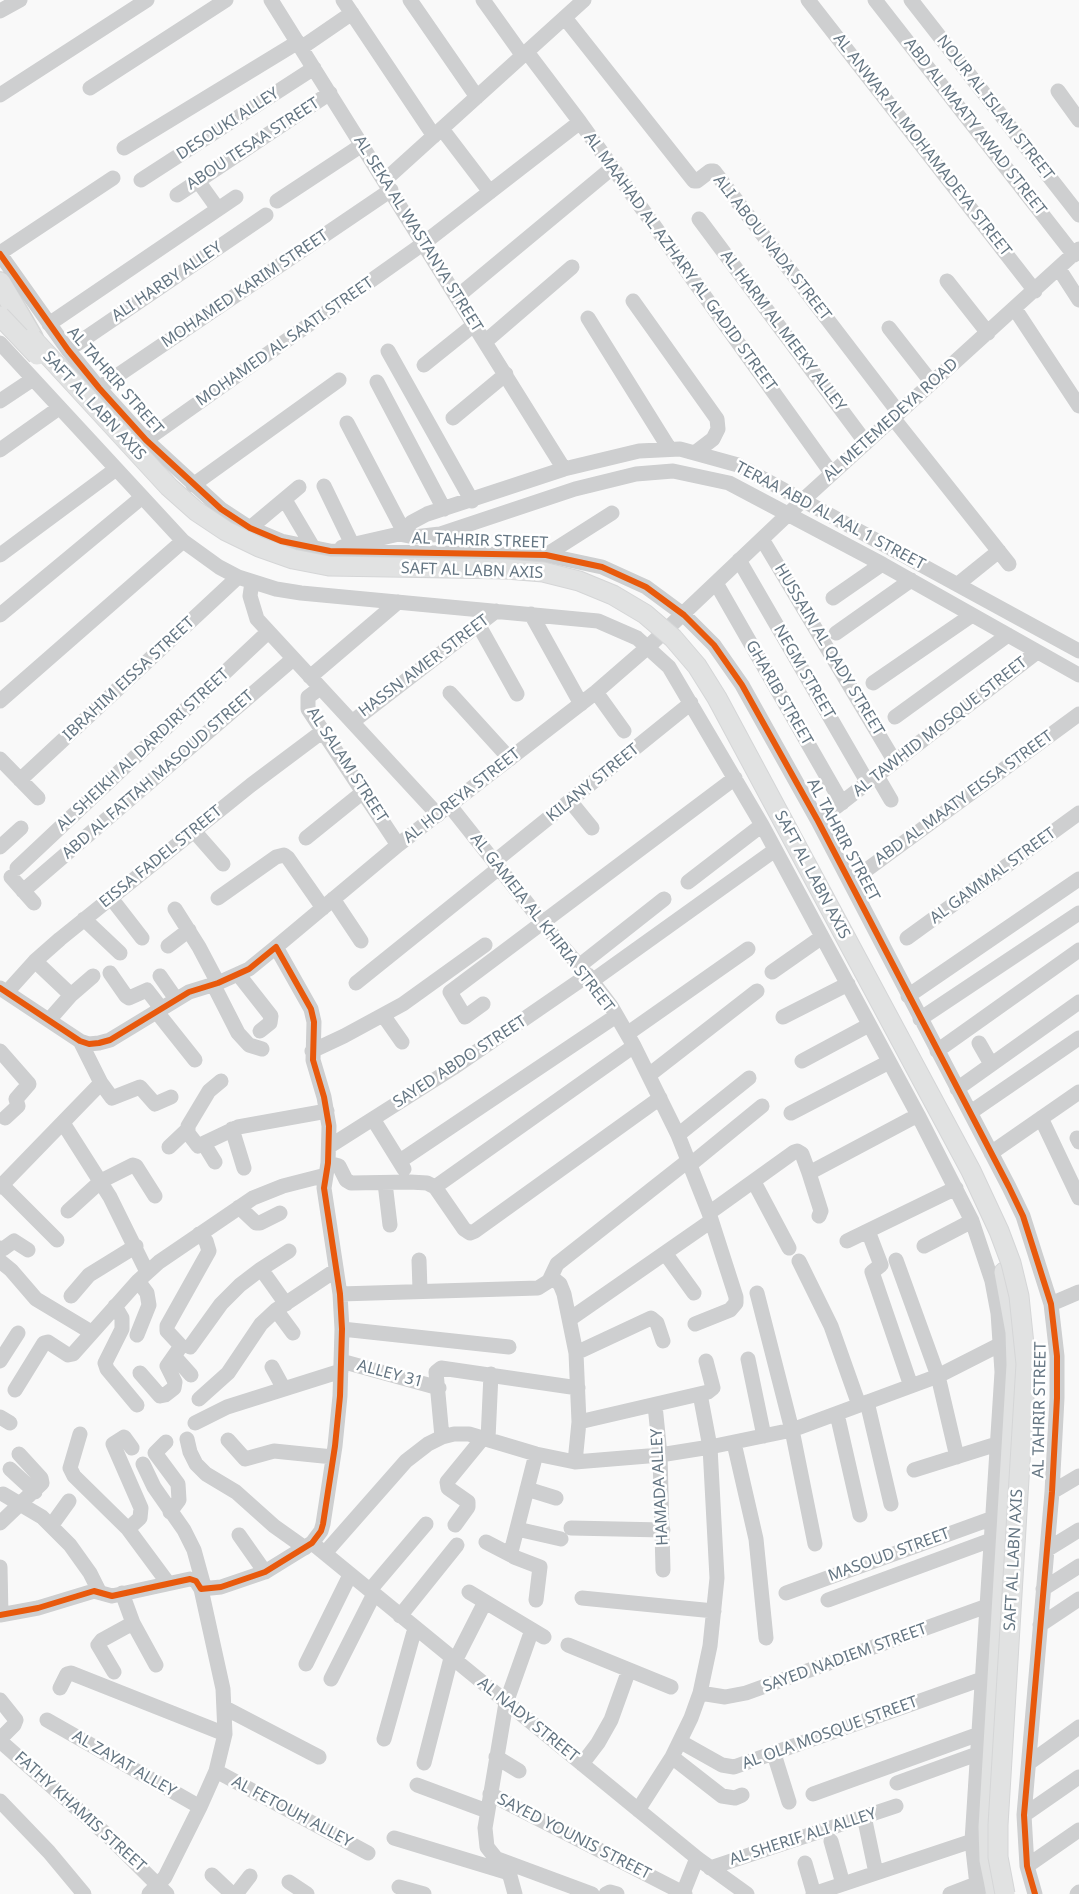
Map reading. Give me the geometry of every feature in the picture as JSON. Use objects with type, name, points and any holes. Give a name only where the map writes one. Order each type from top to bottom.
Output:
[{"type":"highway","points":[[0,283],[32,338]]},
{"type":"main road","name":"SAFT AL LABN AXIS","points":[[0,302],[169,487],[196,511],[226,531],[293,559],[329,566],[506,569],[543,572],[579,581],[613,595],[645,614],[673,638],[697,666],[726,715],[971,1171],[999,1231],[1015,1279],[1024,1330],[1026,1364],[998,1825],[998,1857],[1005,1894]]},
{"type":"main road","name":"SAFT AL LABN AXIS","points":[[0,316],[164,492],[191,517],[222,538],[255,555],[290,567],[327,574],[364,577],[506,578],[541,581],[577,589],[610,603],[641,622],[668,646],[691,673],[965,1176],[993,1235],[1003,1267],[1014,1324],[1016,1365],[988,1827],[989,1860],[996,1894]]},
{"type":"street","points":[[0,11],[20,0]]},
{"type":"street","points":[[0,95],[147,0]]},
{"type":"street","points":[[90,88],[226,0]]},
{"type":"street","name":"AL SEKA AL WASTANYA STREET","points":[[271,0],[458,296],[564,469]]},
{"type":"street","points":[[342,0],[438,133],[490,192]]},
{"type":"street","points":[[410,0],[477,97]]},
{"type":"street","name":"AL MAAHAD AL AZHARY AL GADID STREET","points":[[483,0],[580,122],[832,474]]},
{"type":"street","name":"MOHAMED KARIM STREET","points":[[98,388],[388,185],[438,133],[584,0]]},
{"type":"street","name":"AL ANWAR AL MOHAMADEYA STREET","points":[[808,0],[1035,291]]},
{"type":"street","name":"ABD AL MAATY AWAD STREET","points":[[875,0],[1076,252]]},
{"type":"street","name":"NOUR AL ISLAM STREET","points":[[911,0],[1079,215]]},
{"type":"street","points":[[124,148],[352,14]]},
{"type":"street","name":"ALI ABOU NADA STREET","points":[[565,18],[694,181],[697,181],[710,171],[714,171],[896,415]]},
{"type":"street","name":"DESOUKI ALLEY","points":[[141,180],[314,68]]},
{"type":"street","points":[[1058,91],[1079,120]]},
{"type":"street","name":"ABOU TESAA STREET","points":[[176,195],[330,94]]},
{"type":"street","name":"MOHAMED AL SAATI STREET","points":[[146,440],[424,243],[580,122]]},
{"type":"street","points":[[277,201],[362,145]]},
{"type":"street","points":[[458,296],[612,168]]},
{"type":"street","points":[[0,254],[113,178]]},
{"type":"street","points":[[198,181],[218,209]]},
{"type":"street","points":[[49,324],[236,196]]},
{"type":"street","name":"ALI HARBY ALLEY","points":[[68,350],[266,215]]},
{"type":"street","name":"AL HARM AL MEEKY ALLEY","points":[[699,219],[866,443]]},
{"type":"street","name":"AL METEMEDEYA ROAD","points":[[649,646],[803,500],[1059,270],[1076,252]]},
{"type":"street","name":"AL TAHRIR STREET","points":[[0,254],[68,350],[98,388],[146,440],[193,485],[221,509],[250,528],[281,541],[330,551],[546,554],[602,567],[646,587],[684,614],[714,645],[742,685],[818,821],[920,1019],[971,1112],[1023,1216],[1051,1304],[1057,1356],[1057,1398],[1048,1549],[1042,1590],[1024,1815],[1027,1866],[1035,1894]]},
{"type":"street","points":[[486,342],[572,267]]},
{"type":"street","points":[[1059,270],[1079,300]]},
{"type":"street","points":[[947,281],[988,333]]},
{"type":"street","points":[[634,301],[717,419],[718,429],[713,439],[696,452]]},
{"type":"street","points":[[1015,309],[1079,406]]},
{"type":"street","points":[[588,318],[668,448]]},
{"type":"street","points":[[424,365],[475,324]]},
{"type":"street","points":[[889,328],[932,383]]},
{"type":"street","points":[[0,343],[184,542],[219,567],[245,580],[301,593],[598,621],[625,631],[649,646],[669,667],[762,826],[918,1115],[972,1221],[992,1282],[1001,1344],[997,1444],[972,1841],[977,1889],[950,1894]]},
{"type":"street","points":[[388,351],[472,500]]},
{"type":"street","points":[[454,418],[506,374]]},
{"type":"street","points":[[0,402],[33,379]]},
{"type":"street","points":[[193,485],[340,380]]},
{"type":"street","points":[[377,382],[444,509]]},
{"type":"street","points":[[0,450],[59,408]]},
{"type":"street","points":[[896,415],[1009,564]]},
{"type":"street","points":[[347,423],[401,532]]},
{"type":"street","name":"TERAA ABD AL AAL 1 STREET","points":[[330,551],[401,532],[427,514],[564,469],[631,453],[668,448],[696,452],[738,465],[1078,649]]},
{"type":"street","points":[[0,555],[116,469]]},
{"type":"street","name":"TERAA ABD AL AAL 1 STREET","points":[[401,532],[414,537],[435,535],[575,489],[636,474],[673,471],[729,483],[882,564],[1079,675]]},
{"type":"street","points":[[324,486],[352,544]]},
{"type":"street","points":[[250,528],[299,487]]},
{"type":"street","points":[[0,615],[142,498]]},
{"type":"street","points":[[288,506],[314,549]]},
{"type":"street","points":[[546,554],[612,513]]},
{"type":"street","name":"HUSSAIN AL QADY STREET","points":[[762,539],[895,762]]},
{"type":"street","points":[[0,701],[184,542]]},
{"type":"street","points":[[958,584],[999,551]]},
{"type":"street","name":"NEGM STREET","points":[[739,560],[873,779],[891,800]]},
{"type":"street","points":[[833,598],[882,564]]},
{"type":"street","name":"AL GAMEIA AL KHIRIA STREET","points":[[245,580],[251,606],[257,619],[268,632],[352,722],[444,810],[496,865],[587,974],[616,1016],[649,1075],[690,1162],[710,1217],[736,1303],[730,1310],[695,1324]]},
{"type":"street","name":"IBRAHIM EISSA STREET","points":[[20,780],[245,580]]},
{"type":"street","points":[[836,633],[911,580]]},
{"type":"street","name":"GHARIB STREET","points":[[716,583],[842,803]]},
{"type":"street","points":[[315,682],[398,602]]},
{"type":"street","name":"HASSN AMER STREET","points":[[352,722],[496,611]]},
{"type":"street","points":[[531,614],[581,704]]},
{"type":"street","points":[[873,683],[972,615]]},
{"type":"street","points":[[478,624],[517,694]]},
{"type":"street","name":"AL SHEIKH AL DARDIRI STREET","points":[[23,891],[14,872],[268,632]]},
{"type":"street","points":[[895,717],[1008,635]]},
{"type":"street","name":"AL HOREYA STREET","points":[[80,1041],[89,1044],[110,1040],[176,999],[238,974],[263,959],[398,845],[581,704],[649,646]]},
{"type":"street","name":"AL TAWHID MOSQUE STREET","points":[[818,821],[1037,652]]},
{"type":"street","name":"ABD AL FATTAH MASOUD STREET","points":[[23,891],[293,659]]},
{"type":"street","name":"AL SALAM STREET","points":[[315,682],[306,704],[398,845]]},
{"type":"street","points":[[596,692],[624,731]]},
{"type":"street","points":[[450,693],[510,759]]},
{"type":"street","name":"KILANY STREET","points":[[356,983],[570,801],[691,703]]},
{"type":"street","name":"ABD AL MAATY EISSA STREET","points":[[850,882],[1079,714]]},
{"type":"street","name":"EISSA FADEL STREET","points":[[4,990],[84,919],[322,731]]},
{"type":"street","points":[[0,759],[38,798]]},
{"type":"street","points":[[483,1004],[465,1017],[450,992],[735,778]]},
{"type":"street","points":[[306,838],[363,792]]},
{"type":"street","points":[[570,801],[592,828]]},
{"type":"street","name":"AL GAMMAL STREET","points":[[907,938],[1079,813]]},
{"type":"street","points":[[688,882],[762,826]]},
{"type":"street","points":[[3,838],[21,828]]},
{"type":"street","points":[[194,831],[223,864]]},
{"type":"street","points":[[587,974],[775,850]]},
{"type":"street","points":[[218,898],[276,857],[284,856],[288,858],[361,940]]},
{"type":"street","points":[[908,996],[1079,880]]},
{"type":"street","points":[[23,891],[34,904]]},
{"type":"street","points":[[111,898],[142,938]]},
{"type":"street","points":[[587,974],[664,899]]},
{"type":"street","points":[[175,909],[189,930],[238,1033],[249,1045],[262,1049]]},
{"type":"street","points":[[920,1019],[1079,913]]},
{"type":"street","points":[[84,919],[120,953]]},
{"type":"street","points":[[168,946],[189,930]]},
{"type":"street","points":[[772,972],[822,937]]},
{"type":"street","points":[[312,1051],[383,1016],[432,986],[486,945]]},
{"type":"street","points":[[203,1589],[236,1583],[265,1572],[309,1545],[323,1524],[333,1458],[341,1366],[342,1329],[340,1294],[324,1188],[330,1146],[327,1110],[312,1051],[314,1022],[311,1009],[276,948]]},
{"type":"street","points":[[435,1187],[748,949]]},
{"type":"street","points":[[937,1051],[1079,950]]},
{"type":"street","points":[[35,961],[71,995]]},
{"type":"street","points":[[110,973],[129,998],[147,990],[158,1010],[195,1060]]},
{"type":"street","points":[[238,974],[271,1016],[270,1023],[260,1031]]},
{"type":"street","name":"SAYED ABDO STREET","points":[[330,1146],[510,1030],[587,974]]},
{"type":"street","points":[[49,1020],[71,995],[93,976]]},
{"type":"street","points":[[160,976],[176,999]]},
{"type":"street","points":[[783,1017],[848,984]]},
{"type":"street","points":[[4,990],[80,1041],[101,1082],[112,1098],[140,1087],[155,1104],[171,1097]]},
{"type":"street","points":[[649,1075],[756,991]]},
{"type":"street","points":[[957,1088],[1079,1002]]},
{"type":"street","points":[[383,1016],[402,1042]]},
{"type":"street","points":[[400,1161],[616,1016]]},
{"type":"street","points":[[802,1061],[869,1025]]},
{"type":"street","points":[[971,1112],[1079,1038]]},
{"type":"street","points":[[979,1043],[991,1064]]},
{"type":"street","points":[[0,1051],[29,1084],[16,1099],[18,1106],[6,1118]]},
{"type":"street","points":[[791,1113],[890,1062]]},
{"type":"street","points":[[678,1135],[749,1078]]},
{"type":"street","points":[[168,1147],[187,1130],[209,1091],[221,1081]]},
{"type":"street","points":[[57,1240],[1,1186],[101,1082]]},
{"type":"street","points":[[991,1153],[1079,1092]]},
{"type":"street","points":[[15,1390],[44,1343],[48,1342],[71,1355],[91,1332],[108,1306],[143,1276],[199,1234],[239,1207],[269,1190],[339,1166],[346,1180],[351,1183],[427,1183],[435,1187],[464,1229],[470,1232],[475,1231],[660,1098]]},
{"type":"street","points":[[340,1294],[420,1290],[538,1288],[546,1284],[556,1264],[762,1106]]},
{"type":"street","points":[[187,1130],[198,1146],[232,1129],[327,1110]]},
{"type":"street","points":[[809,1173],[918,1115]]},
{"type":"street","points":[[1041,1118],[1079,1198]]},
{"type":"street","points":[[373,1119],[400,1161],[410,1182]]},
{"type":"street","points":[[62,1124],[101,1181],[136,1246],[148,1305],[136,1335]]},
{"type":"street","points":[[232,1129],[244,1168]]},
{"type":"street","points":[[204,1144],[215,1162]]},
{"type":"street","points":[[570,1319],[665,1253],[754,1182],[797,1151],[802,1154],[809,1173],[821,1210],[819,1216]]},
{"type":"street","points":[[68,1211],[101,1181],[133,1165],[136,1166],[155,1196]]},
{"type":"street","points":[[754,1182],[789,1248]]},
{"type":"street","points":[[385,1183],[390,1226]]},
{"type":"street","points":[[847,1242],[956,1188]]},
{"type":"street","points":[[239,1207],[256,1223],[260,1223],[280,1213]]},
{"type":"street","points":[[924,1246],[972,1221]]},
{"type":"street","points":[[868,1232],[881,1265],[872,1272],[911,1386]]},
{"type":"street","points":[[140,1373],[158,1394],[165,1395],[175,1385],[166,1369],[182,1346],[167,1331],[167,1326],[209,1251],[206,1241],[199,1234]]},
{"type":"street","points":[[0,1248],[3,1249],[14,1241],[28,1250]]},
{"type":"street","points":[[71,1296],[89,1275],[136,1246]]},
{"type":"street","points":[[190,1347],[221,1304],[261,1269],[289,1251]]},
{"type":"street","points":[[665,1253],[694,1293]]},
{"type":"street","points":[[419,1260],[420,1290]]},
{"type":"street","points":[[896,1260],[938,1376],[957,1457]]},
{"type":"street","points":[[0,1261],[11,1270],[36,1299],[91,1332]]},
{"type":"street","points":[[799,1261],[831,1326],[863,1404],[891,1504]]},
{"type":"street","points":[[261,1269],[293,1333]]},
{"type":"street","points":[[199,1399],[228,1373],[256,1331],[281,1307],[336,1270]]},
{"type":"street","points":[[551,1277],[562,1288],[576,1353],[579,1422],[575,1462]]},
{"type":"street","points":[[1051,1304],[1079,1292]]},
{"type":"street","points":[[757,1293],[792,1430],[815,1544]]},
{"type":"street","points":[[108,1306],[121,1312],[123,1323],[105,1363],[107,1369],[136,1404]]},
{"type":"street","points":[[576,1353],[651,1318],[657,1323],[662,1341]]},
{"type":"street","points":[[342,1329],[510,1347]]},
{"type":"street","points":[[0,1360],[18,1333]]},
{"type":"street","points":[[325,1553],[406,1462],[428,1444],[442,1437],[454,1434],[470,1434],[536,1454],[575,1462],[660,1455],[710,1448],[792,1430],[837,1414],[938,1376],[1001,1344]]},
{"type":"street","points":[[174,1356],[191,1375]]},
{"type":"street","points":[[748,1359],[764,1436]]},
{"type":"street","points":[[579,1422],[711,1391],[713,1388],[706,1361]]},
{"type":"street","points":[[195,1423],[227,1407],[284,1389],[341,1366]]},
{"type":"street","name":"ALLEY 31","points":[[341,1366],[439,1388]]},
{"type":"street","points":[[272,1368],[284,1389]]},
{"type":"street","points":[[442,1437],[439,1388],[436,1372],[441,1368],[578,1388]]},
{"type":"street","points":[[454,1525],[468,1507],[468,1502],[448,1488],[447,1482],[485,1438],[491,1374]]},
{"type":"street","points":[[638,1810],[681,1742],[700,1693],[714,1611],[717,1578],[710,1448],[700,1394]]},
{"type":"street","name":"HAMADA ALLEY","points":[[655,1405],[660,1455],[663,1570]]},
{"type":"street","points":[[837,1414],[860,1515]]},
{"type":"street","points":[[80,1434],[70,1468],[74,1476],[128,1529],[168,1583]]},
{"type":"street","points":[[128,1529],[140,1518],[141,1508],[113,1444],[124,1437],[132,1448]]},
{"type":"street","name":"AL NADY STREET","points":[[187,1439],[190,1452],[196,1464],[206,1474],[236,1492],[274,1526],[325,1553],[506,1703],[740,1892]]},
{"type":"street","points":[[228,1440],[245,1459],[274,1452],[333,1458]]},
{"type":"street","points":[[166,1442],[155,1453],[178,1484],[179,1500],[170,1512]]},
{"type":"street","points":[[734,1443],[756,1540],[766,1638]]},
{"type":"street","points":[[914,1470],[997,1444]]},
{"type":"street","points":[[0,1523],[35,1492],[42,1483],[41,1478],[19,1454]]},
{"type":"street","points":[[512,1555],[536,1454]]},
{"type":"street","points":[[142,1464],[154,1487],[184,1530],[194,1550],[223,1689],[225,1708],[225,1734],[216,1771],[159,1891]]},
{"type":"street","points":[[10,1469],[35,1492]]},
{"type":"street","points":[[1052,1492],[1079,1476]]},
{"type":"street","points":[[527,1489],[556,1498]]},
{"type":"street","points":[[3,1494],[22,1503],[51,1526],[70,1545],[100,1591]]},
{"type":"street","points":[[51,1526],[69,1501]]},
{"type":"street","name":"MASOUD STREET","points":[[786,1593],[992,1518]]},
{"type":"street","points":[[331,1679],[372,1592],[426,1524]]},
{"type":"street","points":[[517,1529],[566,1534],[663,1530]]},
{"type":"street","points":[[1048,1549],[1079,1530]]},
{"type":"street","points":[[239,1535],[265,1572]]},
{"type":"street","points":[[828,1600],[991,1540]]},
{"type":"street","points":[[486,1542],[540,1567],[536,1600]]},
{"type":"street","points":[[400,1616],[456,1545]]},
{"type":"street","points":[[1042,1590],[1079,1566]]},
{"type":"street","points":[[0,1567],[0,1615],[38,1608],[100,1591],[112,1596],[190,1579],[196,1581],[203,1589]]},
{"type":"street","points":[[306,1664],[350,1574]]},
{"type":"street","points":[[470,1592],[538,1634],[506,1703],[490,1794],[485,1838],[494,1857],[506,1872],[515,1894]]},
{"type":"street","points":[[122,1593],[133,1624],[156,1665]]},
{"type":"street","points":[[582,1598],[714,1611]]},
{"type":"street","points":[[1040,1626],[1079,1599]]},
{"type":"street","points":[[424,1762],[453,1659],[485,1602]]},
{"type":"street","name":"SAYED NADIEM STREET","points":[[700,1693],[725,1697],[746,1693],[987,1606]]},
{"type":"street","points":[[114,1672],[98,1645],[102,1640],[133,1624]]},
{"type":"street","points":[[384,1739],[415,1628]]},
{"type":"street","points":[[568,1645],[671,1687]]},
{"type":"street","points":[[582,1764],[598,1743],[611,1720],[629,1670]]},
{"type":"street","points":[[60,1688],[67,1674],[71,1672],[225,1734]]},
{"type":"street","name":"AL OLA MOSQUE STREET","points":[[681,1742],[722,1765],[734,1767],[982,1679]]},
{"type":"street","points":[[0,1700],[16,1720],[14,1725],[0,1740]]},
{"type":"street","points":[[225,1708],[319,1757]]},
{"type":"street","name":"AL ZAYAT ALLEY","points":[[48,1720],[200,1807]]},
{"type":"street","points":[[1029,1763],[1079,1727]]},
{"type":"street","points":[[813,1794],[978,1734]]},
{"type":"street","name":"FATHY KHAMIS STREET","points":[[0,1740],[159,1891]]},
{"type":"street","points":[[774,1754],[789,1802]]},
{"type":"street","points":[[897,1783],[977,1754]]},
{"type":"street","points":[[496,1757],[519,1771]]},
{"type":"street","points":[[672,1758],[722,1796],[735,1798],[742,1795]]},
{"type":"street","name":"AL FETOUH ALLEY","points":[[216,1771],[368,1853]]},
{"type":"street","points":[[1024,1815],[1079,1777]]},
{"type":"street","points":[[417,1785],[488,1811]]},
{"type":"street","name":"SAYED YOUNIS STREET","points":[[490,1794],[684,1893]]},
{"type":"street","points":[[0,1800],[49,1852],[84,1894]]},
{"type":"street","name":"AL SHERIF ALI ALLEY","points":[[710,1868],[896,1806]]},
{"type":"street","points":[[864,1816],[876,1873]]},
{"type":"street","points":[[1027,1866],[1079,1830]]},
{"type":"street","points":[[394,1838],[506,1872]]},
{"type":"street","points":[[805,1863],[814,1894],[972,1841]]},
{"type":"street","points":[[831,1842],[843,1884]]},
{"type":"street","points":[[494,1857],[592,1894]]},
{"type":"street","points":[[684,1893],[697,1858]]},
{"type":"street","points":[[212,1875],[232,1894]]},
{"type":"street","points":[[236,1894],[250,1876]]},
{"type":"street","points":[[290,1882],[307,1894]]},
{"type":"street","points":[[399,1887],[424,1894]]},
{"type":"street","points":[[606,1894],[610,1892],[616,1894]]},
{"type":"cycle path","points":[[0,254],[68,350],[146,440],[221,509],[250,528],[281,541],[330,551],[546,555],[602,567],[646,587],[684,615],[714,645],[742,685],[818,821],[1009,1187],[1023,1216],[1051,1304],[1057,1356],[1057,1398],[1052,1492],[1024,1815],[1027,1866],[1035,1894]]},
{"type":"cycle path","points":[[0,988],[80,1041],[89,1044],[99,1043],[110,1040],[189,992],[218,983],[249,969],[276,947],[311,1009],[314,1022],[313,1060],[324,1097],[329,1126],[328,1163],[324,1188],[340,1294],[342,1329],[340,1396],[335,1446],[323,1524],[321,1531],[312,1543],[265,1572],[221,1587],[201,1589],[196,1581],[190,1579],[112,1596],[94,1591],[38,1608],[0,1615]]}]
